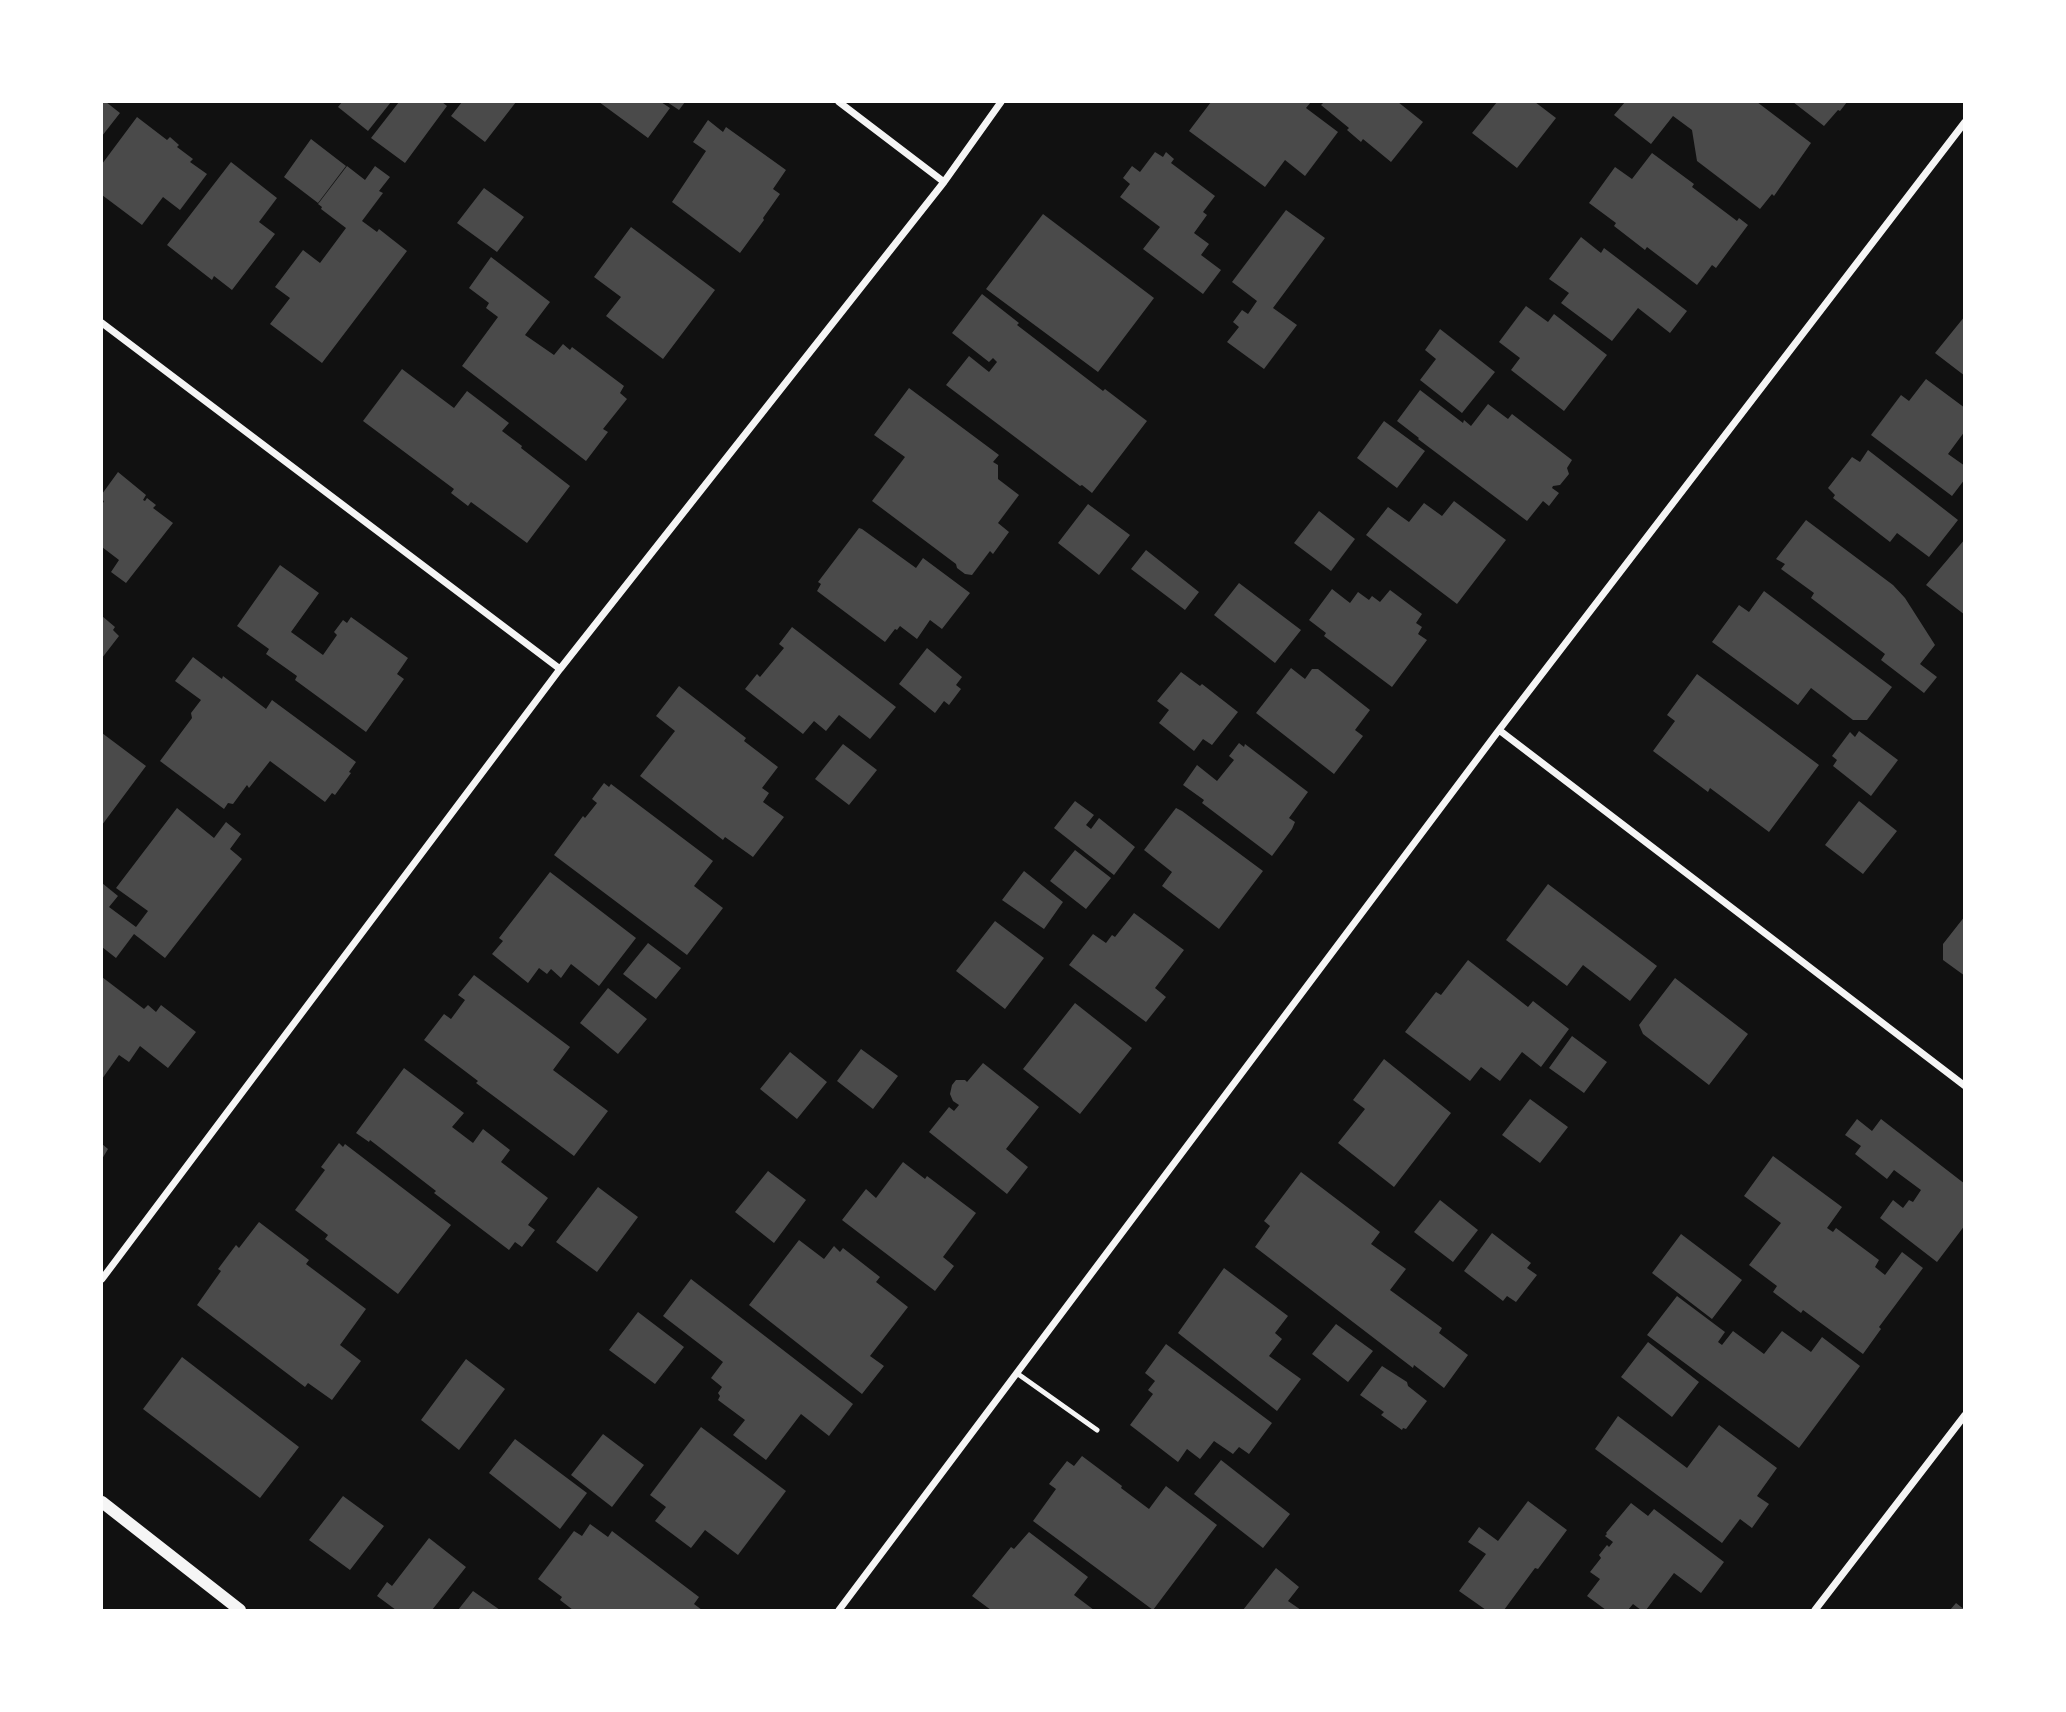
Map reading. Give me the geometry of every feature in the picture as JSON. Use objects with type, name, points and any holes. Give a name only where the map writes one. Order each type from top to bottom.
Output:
[{"type":"street","points":[[839,102],[944,181]]},
{"type":"street","points":[[102,1279],[560,670],[944,181],[1001,102]]},
{"type":"street","points":[[839,1611],[1499,730],[1965,122]]},
{"type":"street","points":[[102,323],[560,670]]},
{"type":"street","points":[[1499,730],[1965,1086]]},
{"type":"street","points":[[1815,1611],[1965,1415]]},
{"type":"street","points":[[102,1502],[240,1611]]},
{"type":"lane","points":[[1018,1374],[1097,1430]]},
{"type":"building","points":[[102,102],[120,113],[102,136]]},
{"type":"building","points":[[342,102],[391,102],[368,131],[338,107]]},
{"type":"building","points":[[399,102],[442,102],[447,106],[405,163],[371,138]]},
{"type":"building","points":[[462,102],[516,102],[485,142],[451,116]]},
{"type":"building","points":[[599,102],[661,102],[670,108],[648,138]]},
{"type":"building","points":[[667,102],[685,102],[679,110]]},
{"type":"building","points":[[1211,102],[1311,102],[1306,108],[1338,132],[1305,176],[1285,160],[1265,187],[1189,131]]},
{"type":"building","points":[[1324,102],[1398,102],[1423,122],[1391,162],[1363,139],[1361,142],[1347,130],[1349,128],[1321,105]]},
{"type":"building","points":[[1497,102],[1535,102],[1556,118],[1517,168],[1472,133]]},
{"type":"building","points":[[1625,102],[1757,102],[1811,143],[1774,196],[1772,194],[1760,209],[1697,161],[1692,130],[1673,116],[1651,144],[1614,115]]},
{"type":"building","points":[[1793,102],[1847,102],[1824,126]]},
{"type":"building","points":[[137,117],[167,140],[170,137],[179,145],[177,147],[193,159],[190,162],[207,174],[180,210],[163,197],[142,225],[102,195],[102,164]]},
{"type":"building","points":[[708,120],[723,132],[726,127],[786,170],[773,189],[780,194],[740,253],[672,202],[706,151],[693,142]]},
{"type":"building","points":[[311,139],[346,166],[318,203],[284,177]]},
{"type":"building","points":[[1155,152],[1163,157],[1166,152],[1174,159],[1171,163],[1215,196],[1203,212],[1207,215],[1194,233],[1209,244],[1201,255],[1221,270],[1203,294],[1143,249],[1160,227],[1120,197],[1130,184],[1123,178],[1132,166],[1140,172]]},
{"type":"building","points":[[1652,153],[1737,221],[1739,218],[1748,225],[1716,268],[1712,265],[1697,285],[1647,247],[1645,250],[1589,203],[1615,167],[1632,179]]},
{"type":"building","points":[[231,162],[277,198],[259,222],[275,234],[232,290],[214,276],[212,280],[167,245]]},
{"type":"building","points":[[347,166],[365,180],[375,166],[390,177],[379,191],[383,193],[362,221],[377,232],[379,229],[407,251],[322,363],[270,324],[290,298],[275,287],[303,250],[320,263],[346,228],[318,204]]},
{"type":"building","points":[[484,188],[524,217],[497,252],[457,223]]},
{"type":"building","points":[[1286,210],[1325,238],[1273,308],[1297,325],[1264,369],[1227,342],[1239,327],[1233,322],[1242,310],[1248,314],[1257,301],[1232,282]]},
{"type":"building","points":[[1043,214],[1154,298],[1098,372],[986,289]]},
{"type":"building","points":[[631,227],[715,290],[663,359],[606,316],[621,297],[594,277]]},
{"type":"building","points":[[1581,237],[1601,253],[1604,248],[1687,311],[1670,333],[1638,308],[1612,341],[1561,303],[1569,293],[1549,279]]},
{"type":"building","points":[[491,257],[550,302],[525,335],[554,355],[563,344],[570,350],[572,347],[624,386],[620,393],[627,399],[603,429],[608,432],[586,461],[462,366],[498,317],[486,308],[489,303],[469,288]]},
{"type":"building","points":[[982,294],[1019,323],[1017,325],[1147,421],[1092,493],[946,385],[969,356],[989,372],[997,362],[993,358],[989,362],[952,333]]},
{"type":"building","points":[[1526,306],[1548,322],[1554,314],[1607,355],[1564,411],[1511,370],[1520,358],[1499,342]]},
{"type":"building","points":[[1965,316],[1965,376],[1935,353]]},
{"type":"building","points":[[1440,329],[1495,372],[1462,413],[1420,380],[1436,359],[1425,350]]},
{"type":"building","points":[[402,369],[454,408],[467,391],[509,423],[502,431],[570,486],[527,543],[471,502],[468,506],[451,493],[454,489],[363,421]]},
{"type":"building","points":[[1926,379],[1965,408],[1965,431],[1948,454],[1965,466],[1965,479],[1952,496],[1871,435],[1901,395],[1909,401]]},
{"type":"building","points":[[909,388],[999,455],[993,462],[998,465],[998,479],[1019,495],[998,523],[1009,532],[993,554],[990,551],[972,575],[965,574],[956,564],[872,501],[905,457],[874,435]]},
{"type":"building","points":[[1420,390],[1463,423],[1464,420],[1471,426],[1488,404],[1508,419],[1512,414],[1572,460],[1567,468],[1569,474],[1560,485],[1552,488],[1559,493],[1549,506],[1543,501],[1527,521],[1397,421]]},
{"type":"building","points":[[1384,421],[1425,451],[1397,488],[1357,458]]},
{"type":"building","points":[[1868,450],[1958,520],[1929,557],[1897,533],[1890,542],[1833,498],[1835,495],[1828,488],[1852,457],[1860,462]]},
{"type":"building","points":[[118,472],[146,495],[143,500],[147,498],[156,505],[153,508],[173,523],[126,583],[111,572],[119,560],[102,547],[102,494]]},
{"type":"building","points":[[1454,501],[1506,540],[1457,604],[1366,535],[1388,507],[1409,522],[1424,503],[1442,516]]},
{"type":"building","points":[[1088,504],[1130,535],[1099,575],[1058,543]]},
{"type":"building","points":[[1319,511],[1355,539],[1331,571],[1294,543]]},
{"type":"building","points":[[1806,520],[1893,585],[1905,598],[1935,645],[1920,664],[1937,677],[1924,693],[1881,660],[1885,654],[1811,598],[1814,593],[1781,569],[1785,564],[1776,559]]},
{"type":"building","points":[[859,528],[916,568],[923,558],[970,593],[942,629],[930,620],[917,639],[900,626],[885,642],[817,591],[821,584],[818,582]]},
{"type":"building","points":[[1965,539],[1965,615],[1926,585]]},
{"type":"building","points":[[1146,550],[1199,592],[1185,610],[1131,569]]},
{"type":"building","points":[[280,565],[319,593],[291,632],[323,655],[337,635],[334,632],[343,620],[347,623],[351,617],[408,658],[397,674],[404,679],[366,732],[295,680],[297,676],[266,654],[269,649],[237,626]]},
{"type":"building","points":[[1239,583],[1301,630],[1275,663],[1214,615]]},
{"type":"building","points":[[1332,589],[1350,603],[1358,592],[1369,600],[1372,596],[1380,602],[1390,590],[1422,614],[1416,623],[1422,627],[1418,634],[1427,640],[1392,687],[1324,636],[1326,633],[1309,620]]},
{"type":"building","points":[[1764,591],[1892,687],[1867,720],[1853,720],[1811,688],[1798,705],[1712,642],[1739,605],[1749,612]]},
{"type":"building","points":[[102,616],[115,627],[113,630],[119,636],[102,658]]},
{"type":"building","points":[[792,627],[896,707],[870,739],[839,715],[826,731],[814,721],[803,734],[745,689],[757,674],[760,677],[784,648],[779,644]]},
{"type":"building","points":[[927,648],[962,677],[956,685],[961,689],[949,705],[944,701],[935,713],[899,684]]},
{"type":"building","points":[[193,657],[266,709],[272,700],[356,762],[335,795],[332,793],[325,802],[270,761],[249,788],[247,785],[233,804],[228,803],[224,809],[160,761],[192,718],[191,713],[201,700],[175,681]]},
{"type":"building","points":[[1291,668],[1305,679],[1312,669],[1318,669],[1370,710],[1355,730],[1363,736],[1334,774],[1256,713]]},
{"type":"building","points":[[1181,672],[1200,686],[1202,684],[1238,712],[1212,745],[1203,739],[1194,751],[1159,723],[1169,710],[1157,701]]},
{"type":"building","points":[[1697,674],[1819,765],[1769,832],[1710,788],[1708,792],[1653,751],[1675,721],[1667,715]]},
{"type":"building","points":[[679,686],[746,738],[744,741],[778,767],[762,788],[769,793],[763,802],[784,817],[753,857],[725,837],[723,840],[640,776],[675,731],[656,716]]},
{"type":"building","points":[[1859,731],[1898,760],[1871,796],[1833,766],[1837,760],[1832,756],[1850,732],[1855,737]]},
{"type":"building","points":[[102,733],[146,766],[102,825]]},
{"type":"building","points":[[1239,743],[1244,747],[1245,744],[1308,792],[1289,818],[1295,822],[1292,829],[1272,856],[1202,803],[1204,800],[1183,785],[1197,765],[1217,781],[1234,760],[1229,756]]},
{"type":"building","points":[[843,744],[877,770],[849,805],[815,779]]},
{"type":"building","points":[[604,783],[609,787],[611,784],[713,861],[694,886],[723,908],[687,955],[554,855],[583,816],[585,818],[597,803],[592,799]]},
{"type":"building","points":[[1075,801],[1094,815],[1086,825],[1091,829],[1099,818],[1135,847],[1114,875],[1054,828]]},
{"type":"building","points":[[1859,801],[1897,831],[1863,874],[1825,845]]},
{"type":"building","points":[[177,808],[214,838],[226,822],[241,834],[230,849],[242,859],[165,958],[134,934],[116,958],[102,947],[102,883],[118,896],[109,907],[136,927],[148,911],[116,888]]},
{"type":"building","points":[[1176,808],[1263,871],[1219,929],[1162,886],[1172,872],[1144,850]]},
{"type":"building","points":[[1075,850],[1111,878],[1086,909],[1050,881]]},
{"type":"building","points":[[1024,871],[1063,902],[1044,929],[1002,900]]},
{"type":"building","points":[[550,872],[636,938],[599,986],[571,964],[561,978],[551,969],[547,974],[539,968],[528,983],[492,954],[503,941],[499,938]]},
{"type":"building","points":[[1548,884],[1657,966],[1630,1001],[1583,965],[1567,986],[1506,940]]},
{"type":"building","points":[[1134,913],[1184,950],[1155,988],[1166,997],[1146,1022],[1069,965],[1093,934],[1106,943],[1112,935],[1115,937]]},
{"type":"building","points":[[1965,916],[1965,976],[1943,960],[1943,944]]},
{"type":"building","points":[[995,921],[1044,958],[1005,1009],[956,971]]},
{"type":"building","points":[[648,943],[681,968],[656,999],[623,974]]},
{"type":"building","points":[[1468,960],[1528,1007],[1533,1001],[1569,1029],[1541,1067],[1522,1052],[1500,1081],[1481,1067],[1470,1081],[1405,1032],[1436,992],[1441,995]]},
{"type":"building","points":[[474,975],[570,1047],[553,1070],[608,1111],[574,1156],[476,1083],[478,1081],[424,1040],[444,1014],[451,1019],[465,1000],[458,995]]},
{"type":"building","points":[[102,977],[144,1009],[148,1005],[156,1012],[161,1005],[196,1032],[168,1068],[140,1046],[129,1062],[119,1055],[102,1079]]},
{"type":"building","points":[[1675,978],[1748,1034],[1709,1085],[1643,1034],[1639,1025]]},
{"type":"building","points":[[608,988],[647,1019],[618,1054],[580,1023]]},
{"type":"building","points":[[1075,1003],[1132,1048],[1080,1114],[1023,1069]]},
{"type":"building","points":[[1572,1036],[1607,1062],[1584,1093],[1549,1068]]},
{"type":"building","points":[[861,1049],[898,1076],[873,1109],[837,1081]]},
{"type":"building","points":[[790,1052],[827,1082],[797,1119],[760,1089]]},
{"type":"building","points":[[1384,1059],[1451,1113],[1394,1187],[1338,1143],[1365,1109],[1353,1100]]},
{"type":"building","points":[[983,1063],[1039,1107],[1006,1149],[1028,1167],[1007,1194],[929,1132],[949,1107],[954,1111],[959,1105],[953,1101],[950,1094],[952,1085],[956,1080],[967,1082]]},
{"type":"building","points":[[404,1068],[464,1113],[452,1127],[473,1143],[483,1129],[510,1150],[501,1162],[548,1198],[528,1225],[535,1230],[522,1247],[515,1242],[509,1250],[370,1140],[369,1142],[356,1133]]},
{"type":"building","points":[[1530,1099],[1568,1127],[1540,1163],[1502,1135]]},
{"type":"building","points":[[1857,1119],[1872,1131],[1881,1119],[1965,1184],[1965,1225],[1937,1262],[1880,1218],[1893,1200],[1903,1208],[1909,1200],[1913,1202],[1921,1190],[1894,1170],[1887,1179],[1855,1154],[1861,1146],[1845,1135]]},
{"type":"building","points":[[339,1143],[343,1147],[345,1144],[451,1225],[398,1294],[325,1239],[328,1235],[295,1210],[325,1170],[321,1167]]},
{"type":"building","points":[[102,1144],[108,1149],[102,1159]]},
{"type":"building","points":[[1773,1156],[1842,1207],[1827,1228],[1833,1232],[1836,1228],[1879,1260],[1875,1267],[1885,1275],[1902,1252],[1923,1268],[1879,1327],[1881,1329],[1863,1354],[1803,1310],[1801,1313],[1773,1292],[1777,1286],[1749,1265],[1781,1223],[1744,1196]]},
{"type":"building","points":[[903,1162],[925,1179],[927,1176],[976,1213],[943,1257],[954,1266],[935,1291],[842,1220],[866,1189],[876,1198]]},
{"type":"building","points":[[768,1171],[806,1200],[774,1243],[735,1212]]},
{"type":"building","points":[[1301,1172],[1380,1232],[1371,1244],[1406,1269],[1390,1290],[1442,1328],[1439,1333],[1468,1355],[1444,1388],[1414,1365],[1413,1368],[1255,1247],[1270,1226],[1264,1221]]},
{"type":"building","points":[[598,1187],[638,1217],[597,1272],[556,1242]]},
{"type":"building","points":[[1440,1200],[1478,1230],[1453,1262],[1414,1232]]},
{"type":"building","points":[[259,1222],[309,1260],[306,1264],[366,1309],[340,1345],[361,1361],[332,1400],[308,1383],[305,1387],[197,1305],[221,1271],[218,1269],[236,1245],[239,1248]]},
{"type":"building","points":[[1492,1233],[1531,1263],[1527,1268],[1537,1275],[1516,1302],[1507,1296],[1503,1301],[1464,1271]]},
{"type":"building","points":[[1681,1234],[1742,1280],[1712,1319],[1652,1273]]},
{"type":"building","points":[[799,1240],[824,1259],[834,1246],[840,1252],[843,1248],[880,1277],[876,1282],[908,1307],[870,1356],[884,1366],[862,1394],[749,1305]]},
{"type":"building","points":[[1224,1268],[1288,1316],[1275,1333],[1282,1339],[1269,1356],[1301,1379],[1277,1411],[1178,1333]]},
{"type":"building","points":[[691,1279],[853,1404],[829,1436],[801,1414],[766,1460],[733,1435],[745,1420],[718,1400],[722,1387],[711,1378],[723,1362],[663,1316]]},
{"type":"building","points":[[1677,1296],[1725,1332],[1718,1342],[1722,1345],[1733,1331],[1764,1354],[1782,1331],[1811,1352],[1822,1337],[1860,1366],[1799,1448],[1647,1335]]},
{"type":"building","points":[[638,1312],[684,1347],[655,1384],[609,1350]]},
{"type":"building","points":[[1336,1324],[1373,1351],[1348,1382],[1312,1354]]},
{"type":"building","points":[[1648,1342],[1699,1382],[1672,1417],[1621,1377]]},
{"type":"building","points":[[1166,1344],[1272,1423],[1249,1454],[1239,1447],[1233,1454],[1214,1441],[1200,1459],[1187,1449],[1178,1462],[1130,1425],[1153,1394],[1148,1390],[1155,1381],[1145,1373]]},
{"type":"building","points":[[182,1357],[299,1447],[260,1498],[143,1409]]},
{"type":"building","points":[[466,1359],[505,1389],[459,1450],[421,1420]]},
{"type":"building","points":[[1382,1366],[1407,1382],[1408,1386],[1427,1401],[1406,1429],[1402,1430],[1381,1415],[1384,1412],[1360,1395]]},
{"type":"building","points":[[1618,1416],[1687,1468],[1719,1425],[1777,1468],[1757,1496],[1769,1504],[1752,1528],[1740,1519],[1722,1543],[1595,1449]]},
{"type":"building","points":[[701,1427],[786,1491],[738,1555],[705,1530],[691,1548],[655,1521],[666,1507],[650,1495]]},
{"type":"building","points":[[603,1434],[644,1465],[612,1507],[571,1475]]},
{"type":"building","points":[[515,1439],[587,1493],[560,1529],[489,1473]]},
{"type":"building","points":[[1082,1456],[1149,1509],[1166,1486],[1217,1525],[1153,1610],[1033,1521],[1056,1489],[1049,1484],[1067,1461],[1074,1466]]},
{"type":"building","points":[[1221,1460],[1290,1514],[1263,1548],[1194,1494]]},
{"type":"building","points":[[343,1496],[384,1526],[350,1570],[309,1540]]},
{"type":"building","points":[[1528,1501],[1567,1530],[1504,1610],[1486,1610],[1459,1591],[1486,1554],[1468,1542],[1479,1527],[1498,1541]]},
{"type":"building","points":[[1631,1503],[1648,1516],[1654,1509],[1724,1562],[1701,1593],[1674,1573],[1646,1610],[1633,1604],[1628,1610],[1606,1610],[1587,1596],[1600,1579],[1590,1572],[1601,1558],[1599,1555],[1613,1542],[1605,1536],[1606,1533]]},
{"type":"building","points":[[590,1524],[608,1537],[612,1531],[699,1597],[694,1604],[702,1610],[573,1610],[560,1600],[562,1597],[538,1579],[574,1531],[582,1536]]},
{"type":"building","points":[[1029,1532],[1088,1577],[1074,1595],[1094,1610],[991,1610],[972,1596],[1011,1547],[1014,1549]]},
{"type":"building","points":[[429,1538],[466,1567],[432,1610],[396,1610],[377,1596],[387,1582],[392,1586]]},
{"type":"building","points":[[1276,1568],[1299,1587],[1288,1601],[1301,1610],[1243,1610]]},
{"type":"building","points":[[473,1591],[500,1610],[458,1610]]},
{"type":"building","points":[[1956,1603],[1965,1610],[1950,1610]]}]
